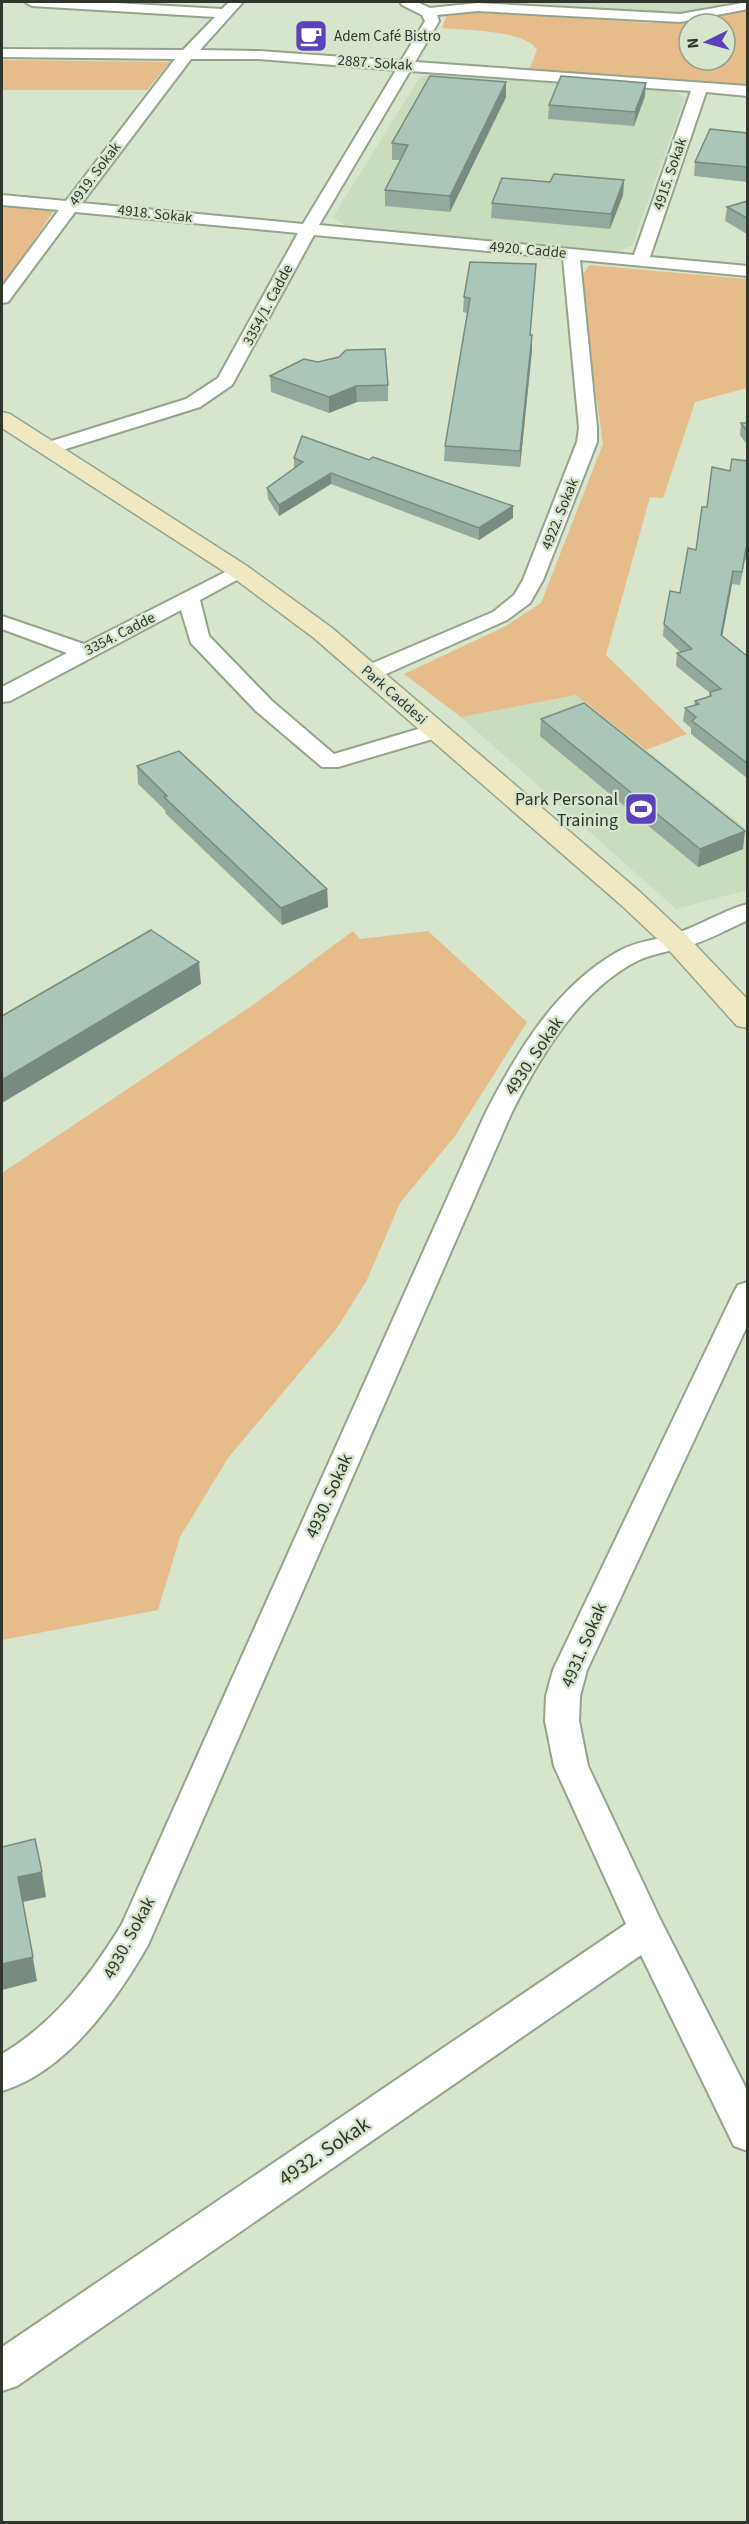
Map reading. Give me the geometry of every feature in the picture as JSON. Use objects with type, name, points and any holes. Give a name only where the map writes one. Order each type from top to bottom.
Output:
[{"type":"street","points":[[32,2],[225,13]]},
{"type":"street","name":"4919. Sokak","points":[[2,298],[174,69],[236,2]]},
{"type":"street","points":[[407,2],[428,12],[478,7],[680,18],[747,4]]},
{"type":"street","points":[[406,65],[432,21],[428,12]]},
{"type":"street","name":"2887. Sokak","points":[[2,53],[191,53],[406,65],[747,91]]},
{"type":"street","name":"3354/1. Cadde","points":[[49,448],[187,405],[218,387],[234,368],[308,230],[406,65]]},
{"type":"street","name":"4915. Sokak","points":[[640,261],[700,87]]},
{"type":"street","name":"4918. Sokak","points":[[2,200],[308,230]]},
{"type":"street","name":"4920. Cadde","points":[[308,230],[747,271]]},
{"type":"street","name":"4922. Sokak","points":[[369,673],[500,616],[522,599],[533,580],[587,442],[588,428],[571,254]]},
{"type":"street","name":"Park Caddesi","points":[[2,419],[239,571],[323,633],[622,890],[677,942],[747,1019]]},
{"type":"street","name":"3354. Cadde","points":[[2,696],[239,571]]},
{"type":"street","points":[[189,598],[199,638],[264,706],[330,762],[435,731]]},
{"type":"street","points":[[2,622],[85,652]]},
{"type":"street","name":"4930. Sokak","points":[[2,2074],[48,2046],[68,2027],[107,1982],[135,1934],[493,1125],[518,1075],[556,1019],[593,983],[628,956],[650,947],[677,942],[747,911]]},
{"type":"street","name":"4931. Sokak","points":[[747,1292],[570,1670],[563,1696],[562,1721],[571,1766],[647,1930],[747,2133]]},
{"type":"street","name":"4932. Sokak","points":[[2,2371],[647,1930]]},
{"type":"shaded area","points":[[438,2],[741,2],[697,12],[662,15],[485,4],[427,4]]},
{"type":"shaded area","points":[[747,9],[747,86],[529,70],[537,50],[531,43],[521,38],[494,32],[442,28],[447,15],[466,11],[652,23],[677,21],[677,72],[737,72],[737,12],[734,12]]},
{"type":"shaded area","points":[[2,60],[170,62],[147,90],[2,90]]},
{"type":"shaded area","points":[[431,74],[671,91],[685,97],[632,246],[614,252],[348,227],[333,217],[420,77]]},
{"type":"shaded area","points":[[2,206],[54,210],[2,288]]},
{"type":"shaded area","points":[[589,265],[747,279],[747,388],[695,402],[663,498],[650,497],[606,655],[687,734],[646,750],[576,695],[461,717],[404,674],[506,626],[541,603],[603,444],[580,280]]},
{"type":"shaded area","points":[[576,695],[747,829],[747,890],[676,909],[461,717]]},
{"type":"shaded area","points":[[353,931],[360,939],[428,931],[527,1022],[455,1136],[400,1203],[367,1280],[337,1328],[228,1458],[180,1537],[158,1610],[2,1640],[2,1173],[253,1005]]},
{"type":"building","points":[[430,76],[506,82],[450,196],[385,190],[408,145],[392,143]]},
{"type":"building","points":[[561,76],[646,83],[635,112],[549,105]]},
{"type":"building","points":[[710,129],[747,133],[747,167],[695,162]]},
{"type":"building","points":[[554,174],[624,180],[611,214],[492,203],[502,178],[550,182]]},
{"type":"building","points":[[747,201],[747,218],[727,207]]},
{"type":"building","points":[[470,262],[536,264],[530,335],[532,335],[520,451],[445,446],[470,298],[464,297]]},
{"type":"building","points":[[385,349],[388,385],[356,386],[329,397],[270,376],[304,359],[318,362],[339,357],[346,350]]},
{"type":"building","points":[[741,423],[747,423],[747,431]]},
{"type":"building","points":[[302,436],[369,460],[373,457],[513,506],[479,528],[331,473],[279,505],[267,488],[303,462],[294,458]]},
{"type":"building","points":[[732,459],[747,461],[747,548],[742,572],[733,571],[721,635],[747,656],[747,763],[692,721],[696,717],[685,708],[699,704],[695,701],[711,696],[710,692],[721,689],[677,653],[692,649],[664,624],[670,591],[680,593],[688,548],[696,550],[702,507],[707,507],[712,467],[730,471]]},
{"type":"building","points":[[584,703],[745,831],[700,849],[541,719]]},
{"type":"building","points":[[179,751],[327,889],[281,908],[164,797],[167,796],[137,766]]},
{"type":"building","points":[[151,930],[199,962],[2,1080],[2,1016]]},
{"type":"building","points":[[35,1839],[42,1872],[18,1877],[33,1957],[2,1964],[2,1847]]},
{"type":"place","name":"Adem Café Bistro","points":[[311,36]]},
{"type":"place","name":"Park Personal Training","points":[[641,809]]}]
